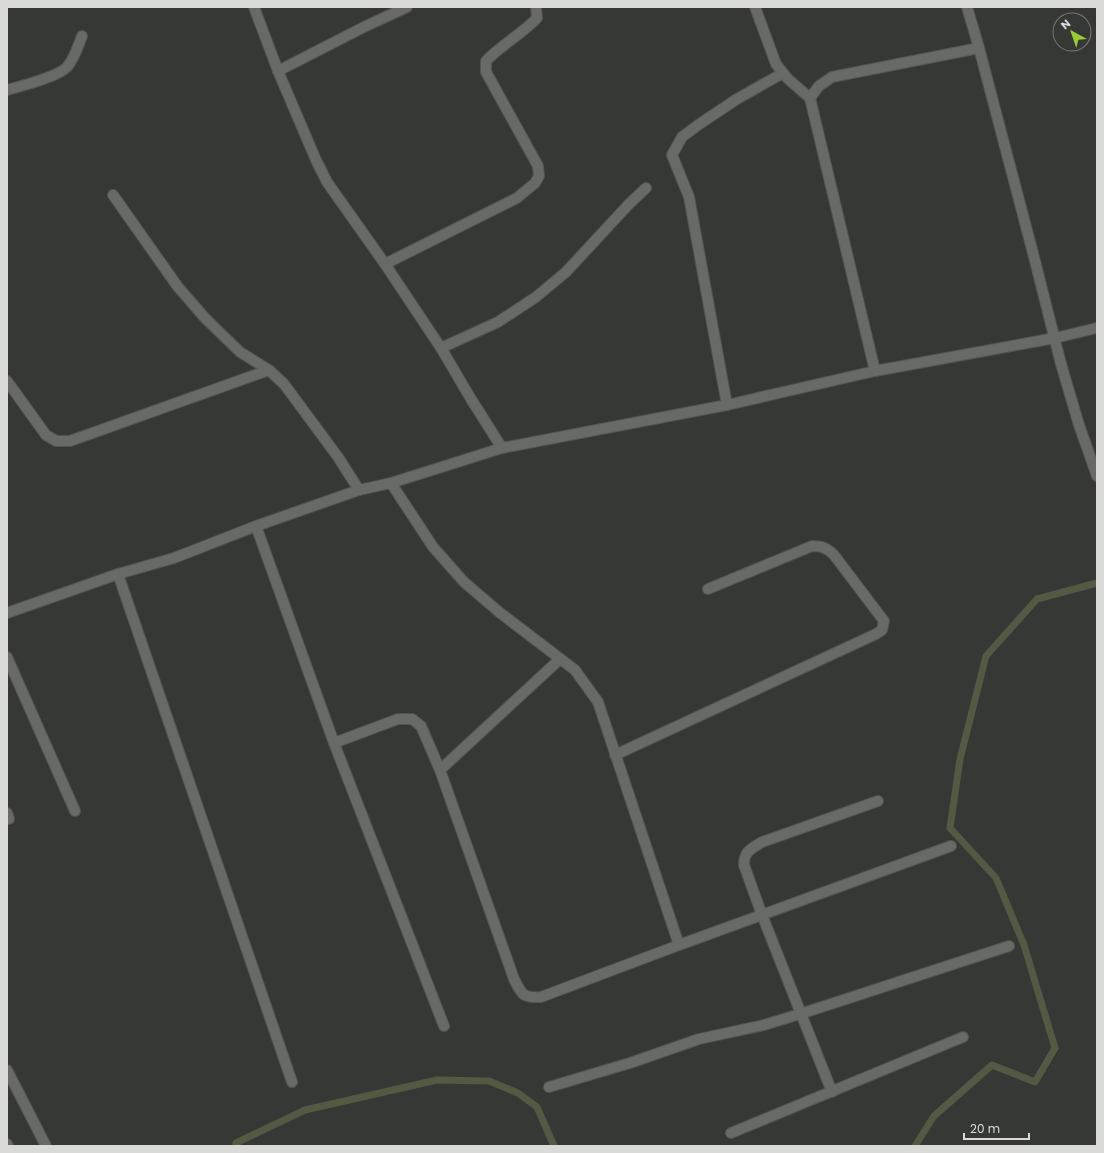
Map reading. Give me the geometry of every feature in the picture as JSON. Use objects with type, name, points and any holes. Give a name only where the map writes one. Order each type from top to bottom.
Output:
[{"type":"street","points":[[254,7],[278,71],[327,182],[386,264],[441,348],[502,448]]},
{"type":"street","points":[[278,71],[407,7]]},
{"type":"street","points":[[386,264],[517,198],[535,183],[539,176],[538,166],[486,72],[486,61],[537,18],[536,7]]},
{"type":"street","points":[[755,7],[776,64],[788,79],[810,98],[875,372]]},
{"type":"street","points":[[967,7],[1061,364],[1077,419],[1097,476]]},
{"type":"street","points":[[7,90],[45,78],[66,68],[73,59],[82,36]]},
{"type":"street","points":[[810,98],[819,86],[832,77],[979,48]]},
{"type":"street","points":[[726,405],[689,197],[672,155],[682,137],[698,125],[737,99],[783,73]]},
{"type":"street","points":[[441,348],[498,322],[536,297],[566,272],[629,204],[646,188]]},
{"type":"street","points":[[113,195],[178,287],[205,318],[240,352],[269,370],[284,384],[338,457],[358,490]]},
{"type":"street","points":[[7,613],[118,574],[174,558],[256,526],[358,490],[391,483],[502,448],[726,405],[875,372],[1055,338],[1097,328]]},
{"type":"street","points":[[7,381],[46,435],[56,441],[70,441],[269,370]]},
{"type":"street","points":[[391,483],[433,547],[464,582],[499,612],[575,670],[598,702],[679,945]]},
{"type":"street","points":[[256,526],[334,744],[444,1026]]},
{"type":"street","points":[[616,755],[876,634],[882,630],[884,621],[834,555],[822,546],[812,546],[708,588]]},
{"type":"street","points":[[118,574],[292,1082]]},
{"type":"street","points":[[7,657],[75,811]]},
{"type":"street","points":[[440,770],[560,659]]},
{"type":"street","points":[[334,744],[398,719],[412,719],[421,726],[440,770],[514,979],[521,993],[530,998],[541,997],[951,846]]},
{"type":"street","points":[[832,1092],[762,915],[744,865],[744,858],[749,850],[762,842],[878,801]]},
{"type":"street","points":[[549,1087],[630,1063],[699,1039],[764,1025],[800,1014],[1009,946]]},
{"type":"street","points":[[731,1133],[963,1037]]},
{"type":"street","points":[[7,1070],[46,1146]]},
{"type":"waterway","points":[[915,1146],[934,1116],[992,1065],[1035,1082],[1055,1048],[1024,945],[996,878],[950,828],[960,759],[986,656],[1037,599],[1097,583]]},
{"type":"waterway","points":[[236,1146],[236,1143],[305,1110],[437,1080],[489,1081],[518,1093],[537,1107],[554,1146]]}]
